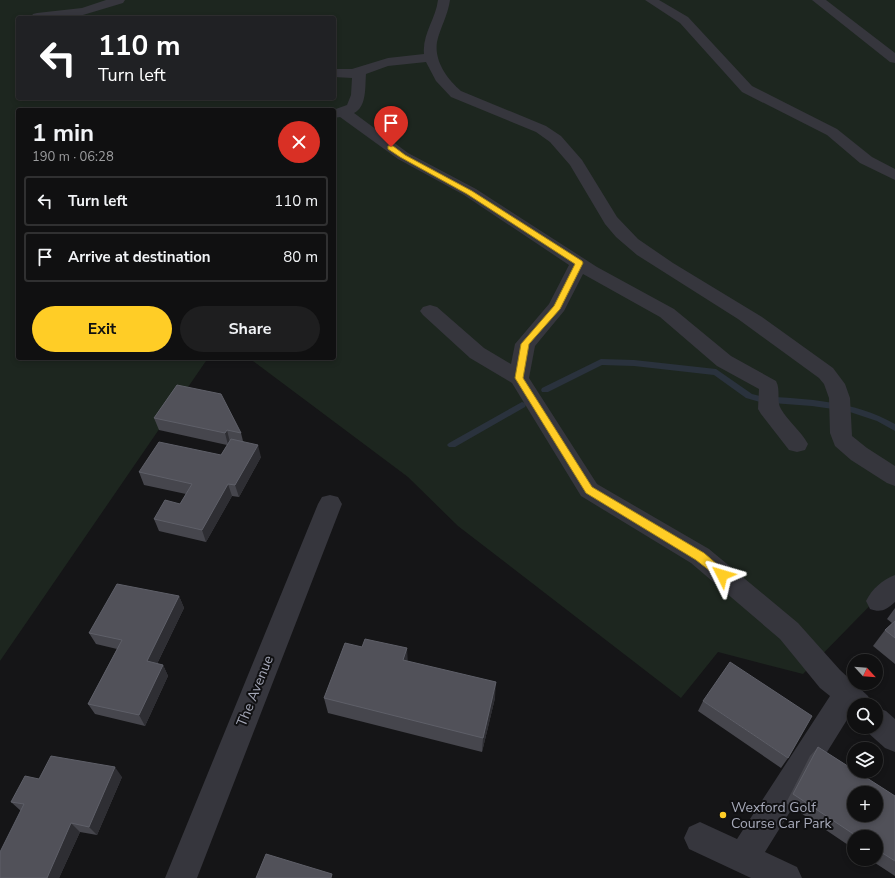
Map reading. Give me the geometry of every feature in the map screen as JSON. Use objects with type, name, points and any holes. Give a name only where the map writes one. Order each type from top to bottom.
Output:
[{"type":"street","points":[[45,16],[84,11],[119,0]]},
{"type":"street","points":[[444,0],[441,17],[431,45],[432,57],[440,76],[447,87],[456,94],[542,129],[553,136],[569,151],[607,214],[623,233],[655,260],[726,302],[782,340],[828,375],[837,389],[840,408],[839,428],[844,440],[857,451],[895,477]]},
{"type":"street","points":[[651,0],[684,20],[747,89],[832,132],[866,160],[895,175]]},
{"type":"street","points":[[818,0],[895,59]]},
{"type":"street","points":[[336,74],[339,75],[359,72],[382,63],[432,57]]},
{"type":"street","points":[[339,113],[353,108],[358,95],[359,72]]},
{"type":"street","points":[[339,113],[403,156],[470,192],[579,263],[667,313],[724,361],[769,386],[769,410],[797,444]]},
{"type":"street","points":[[519,378],[525,344],[557,307],[579,263]]},
{"type":"street","points":[[430,311],[477,353],[519,378],[589,490],[700,556],[789,631],[830,679],[851,698]]},
{"type":"street","name":"The Avenue","points":[[181,878],[330,504]]},
{"type":"street","points":[[743,858],[847,709]]},
{"type":"street","points":[[883,727],[895,738]]},
{"type":"street","points":[[700,838],[786,878]]},
{"type":"shaded area","points":[[0,0],[895,0],[895,580],[803,674],[718,652],[681,698],[458,526],[408,477],[252,360],[336,360],[336,108],[16,108],[16,360],[207,360],[0,661]]},
{"type":"building","points":[[177,385],[221,394],[241,433],[227,430],[225,433],[154,418]]},
{"type":"building","points":[[231,439],[258,445],[235,485],[228,484],[202,530],[154,519],[165,500],[180,504],[192,484],[139,472],[159,442],[221,455]]},
{"type":"building","points":[[117,584],[179,596],[147,661],[163,665],[139,715],[88,704],[122,640],[89,633]]},
{"type":"building","points":[[895,621],[895,638],[885,630]]},
{"type":"building","points":[[365,639],[407,648],[403,660],[496,682],[483,738],[324,698],[345,643],[362,647]]},
{"type":"building","points":[[730,662],[812,716],[788,758],[703,701]]},
{"type":"building","points":[[818,747],[847,766],[847,778],[867,778],[879,786],[847,786],[847,822],[883,822],[883,788],[895,796],[895,861],[883,853],[883,830],[847,830],[793,794]]},
{"type":"building","points":[[51,756],[115,767],[89,827],[71,823],[47,878],[0,878],[0,852],[24,804],[11,802],[25,776],[39,779]]},
{"type":"building","points":[[266,854],[332,874],[331,878],[256,878]]},
{"type":"waterway","points":[[545,390],[601,362],[634,363],[716,372],[749,396],[760,399],[812,403],[847,408],[880,419],[895,428]]},
{"type":"waterway","points":[[452,445],[522,405]]},
{"type":"place","name":"Wexford Golf Course Car Park","points":[[723,815]]},
{"type":"route","points":[[391,147],[403,156],[470,192],[579,263],[568,288],[557,307],[525,344],[519,378],[589,490],[700,556],[722,575]]}]
